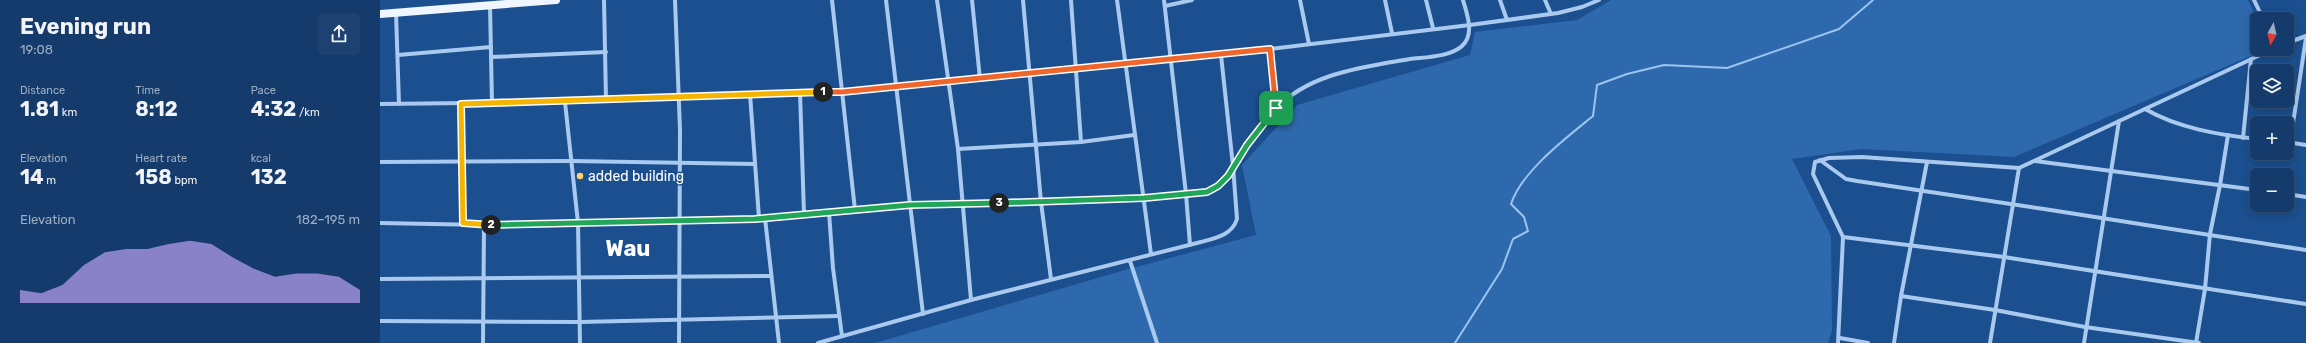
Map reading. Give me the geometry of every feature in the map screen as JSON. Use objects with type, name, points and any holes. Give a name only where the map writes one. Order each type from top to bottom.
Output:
[{"type":"main road","points":[[380,14],[481,3],[490,6],[556,0]]},
{"type":"street","points":[[604,0],[606,100]]},
{"type":"street","points":[[674,0],[680,97],[681,220],[679,343]]},
{"type":"street","points":[[832,0],[855,210]]},
{"type":"street","points":[[886,0],[924,314]]},
{"type":"street","points":[[937,0],[958,149],[964,204],[971,300]]},
{"type":"street","points":[[972,0],[980,79]]},
{"type":"street","points":[[1023,0],[1041,202],[1051,279]]},
{"type":"street","points":[[1071,0],[1081,142]]},
{"type":"street","points":[[1117,0],[1127,64],[1134,135],[1151,254]]},
{"type":"street","points":[[1164,0],[1186,194],[1190,245]]},
{"type":"street","points":[[1165,6],[1192,0]]},
{"type":"street","points":[[1300,0],[1308,44]]},
{"type":"street","points":[[1384,0],[1392,33]]},
{"type":"street","points":[[1426,0],[1433,28]]},
{"type":"street","points":[[380,223],[463,223],[484,225],[764,218],[910,205],[1144,198],[1207,192],[1218,186],[1276,108],[1296,92],[1329,76],[1355,68],[1453,52],[1467,40],[1470,25],[1463,0]]},
{"type":"street","points":[[1500,0],[1507,20]]},
{"type":"street","points":[[1546,0],[1550,14]]},
{"type":"street","points":[[380,104],[566,102],[800,92],[842,92],[1221,55],[1433,28],[1470,25],[1550,14],[1582,7],[1600,0]]},
{"type":"street","points":[[2254,0],[2260,12]]},
{"type":"street","points":[[490,6],[492,102]]},
{"type":"street","points":[[396,13],[398,104]]},
{"type":"street","points":[[2293,116],[2306,37],[2294,41]]},
{"type":"street","points":[[398,55],[491,47]]},
{"type":"street","points":[[1270,49],[1276,108]]},
{"type":"street","points":[[491,57],[606,52]]},
{"type":"street","points":[[818,343],[971,300],[1190,245],[1218,237],[1235,226],[1237,193],[1221,55]]},
{"type":"street","points":[[1838,343],[1840,338],[1843,237],[1813,174],[1813,165],[1820,160],[1862,157],[2019,168],[2258,56]]},
{"type":"street","points":[[2243,138],[2251,59]]},
{"type":"street","points":[[800,92],[804,214]]},
{"type":"street","points":[[750,94],[759,218]]},
{"type":"street","points":[[566,102],[578,223],[580,343]]},
{"type":"street","points":[[461,104],[463,223]]},
{"type":"street","points":[[2145,109],[2169,121],[2250,138]]},
{"type":"street","points":[[2084,343],[2085,327],[2113,170],[2119,121]]},
{"type":"street","points":[[2196,343],[2205,289],[2210,234],[2228,134]]},
{"type":"street","points":[[958,149],[1081,142],[1134,135]]},
{"type":"street","points":[[2294,143],[2306,145]]},
{"type":"street","points":[[1820,160],[1846,179],[2014,203],[2104,219],[2210,234],[2306,250]]},
{"type":"street","points":[[2035,160],[2250,189]]},
{"type":"street","points":[[380,162],[572,161],[680,164],[755,164]]},
{"type":"street","points":[[1894,343],[1920,189],[1927,162]]},
{"type":"street","points":[[1990,343],[2019,168]]},
{"type":"street","points":[[2294,195],[2306,197]]},
{"type":"street","points":[[829,212],[842,336]]},
{"type":"street","points":[[764,218],[779,343]]},
{"type":"street","points":[[483,343],[484,225]]},
{"type":"street","points":[[1843,237],[1911,244],[2004,257],[2306,304]]},
{"type":"street","points":[[1130,260],[1156,343]]},
{"type":"street","points":[[380,279],[580,279],[771,276]]},
{"type":"street","points":[[1901,296],[1995,310],[2085,327],[2199,343]]},
{"type":"street","points":[[380,321],[482,320],[580,322],[776,319],[839,316]]},
{"type":"street","points":[[1840,338],[1868,343]]},
{"type":"shaded area","points":[[1611,0],[2248,0],[2254,12],[2250,12],[2251,56],[2014,157],[1861,149],[1792,159],[1831,236],[1832,331],[1828,343],[875,343],[1125,270],[1256,235],[1242,165],[1297,105],[1470,55],[1475,32],[1577,20]]},
{"type":"waterway","points":[[1455,343],[1502,269],[1513,239],[1528,231],[1524,217],[1511,204],[1517,192],[1535,167],[1570,134],[1593,116],[1597,85],[1627,74],[1664,65],[1727,68],[1839,29],[1873,0]]},
{"type":"place","name":"added building","points":[[580,176]]},
{"type":"district","name":"Wau","points":[[628,248]]},
{"type":"route","points":[[1270,49],[1276,108],[1247,145],[1228,176],[1218,186],[1207,192],[1144,198],[910,205],[755,219],[484,225],[463,223],[461,104],[492,102],[566,102],[655,99],[800,92],[842,92],[966,81],[1270,49]]}]
